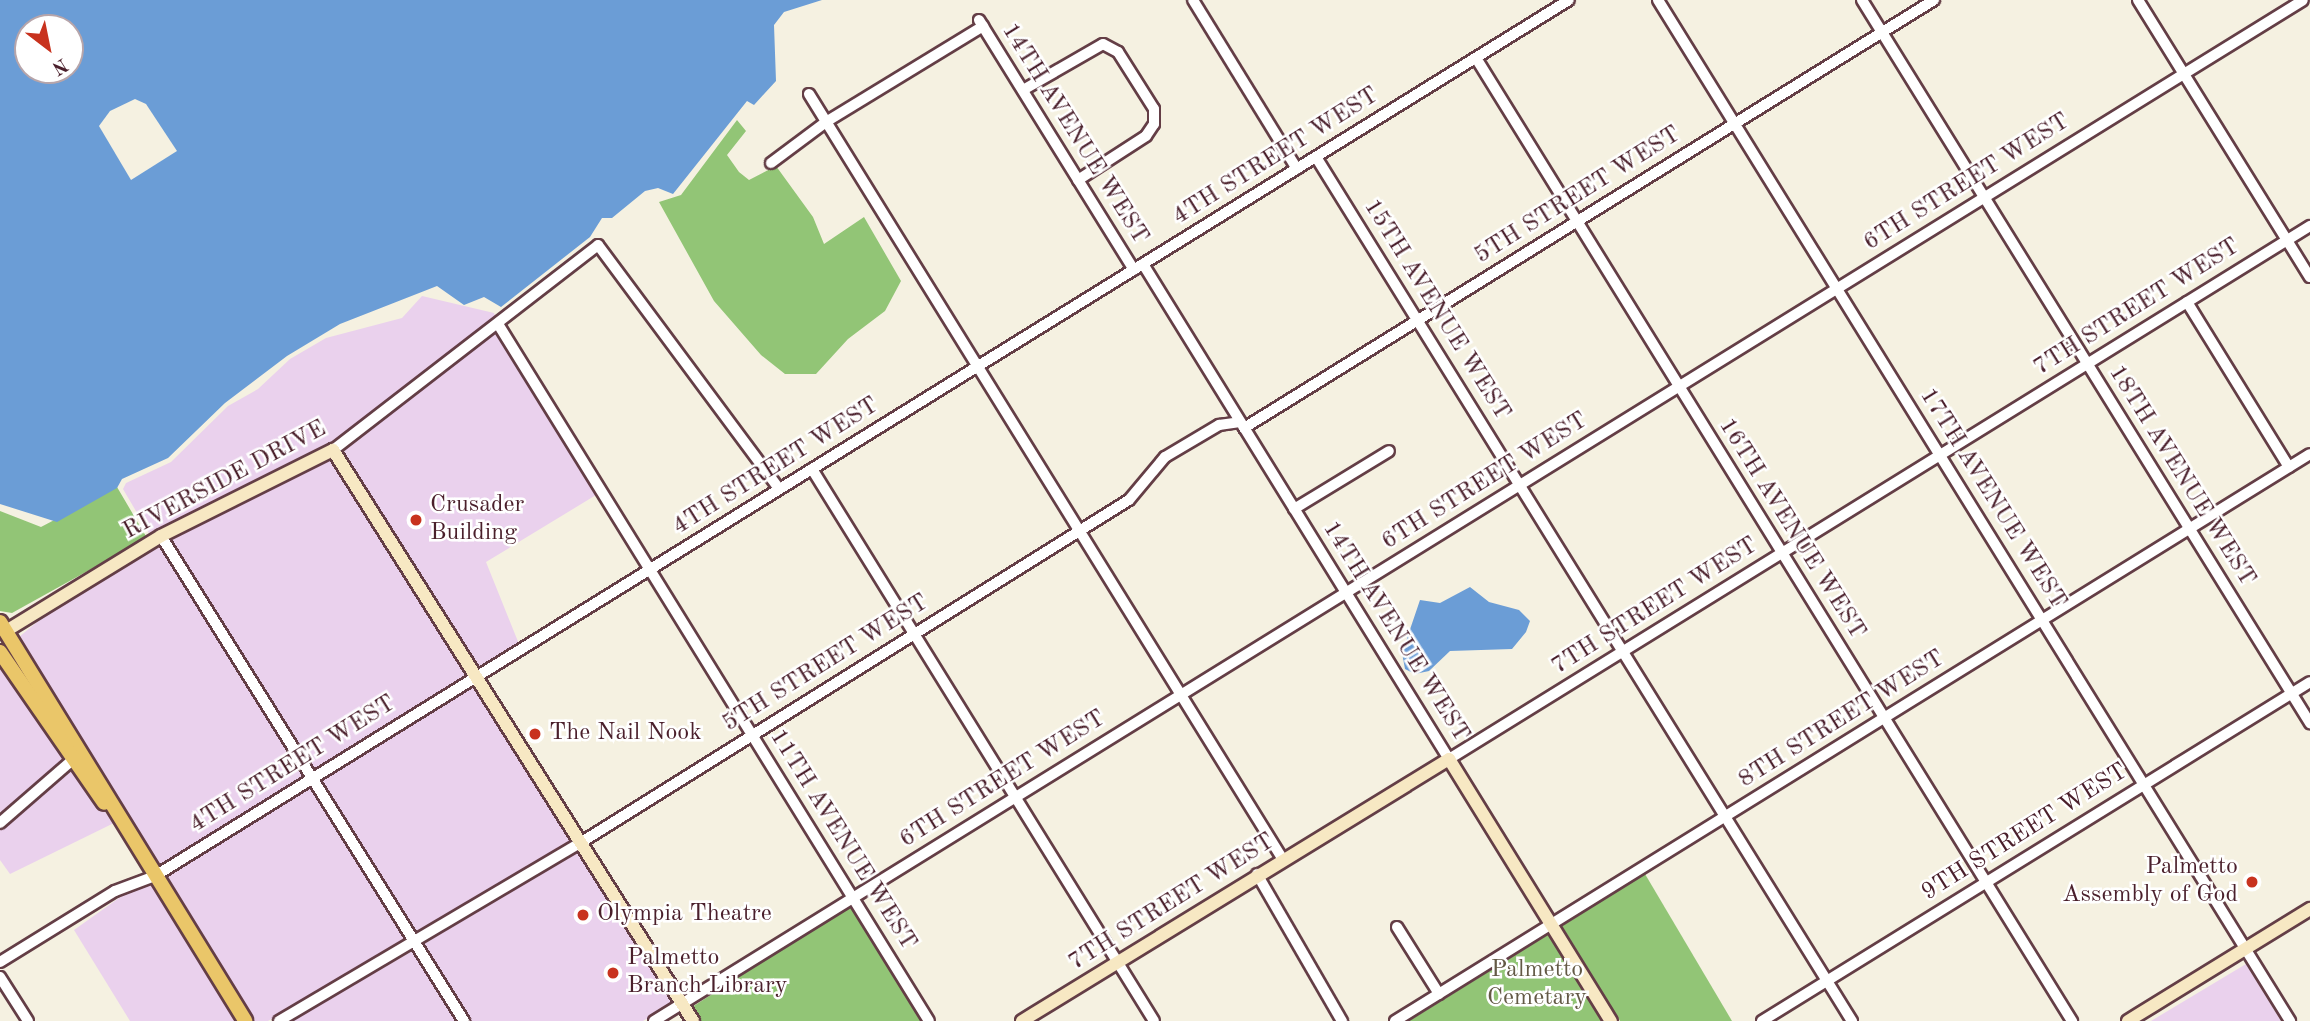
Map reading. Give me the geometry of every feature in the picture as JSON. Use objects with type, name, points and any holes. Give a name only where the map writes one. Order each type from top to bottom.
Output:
[{"type":"main road","points":[[2,628],[60,713],[77,756]]},
{"type":"main road","points":[[0,651],[13,655],[60,713]]},
{"type":"main road","points":[[0,651],[77,756],[244,1021]]},
{"type":"street","points":[[1193,0],[1297,169]]},
{"type":"street","name":"4TH STREET WEST","points":[[0,962],[116,891],[155,876],[1569,0]]},
{"type":"street","name":"17TH AVENUE WEST","points":[[1658,0],[2290,1021]]},
{"type":"street","name":"18TH AVENUE WEST","points":[[1862,0],[2310,723]]},
{"type":"street","name":"5TH STREET WEST","points":[[279,1021],[580,843],[1129,500],[1165,457],[1219,425],[1242,425],[1418,320],[1934,0]]},
{"type":"street","points":[[2138,0],[2310,277]]},
{"type":"street","name":"6TH STREET WEST","points":[[654,1021],[2303,0]]},
{"type":"street","name":"14TH AVENUE WEST","points":[[826,122],[981,23],[1078,180],[1242,425],[1611,1021]]},
{"type":"street","points":[[1023,90],[1103,44],[1118,52],[1154,109],[1154,124],[1146,136],[1078,180]]},
{"type":"street","name":"16TH AVENUE WEST","points":[[1476,58],[2072,1021]]},
{"type":"street","points":[[808,94],[1282,858]]},
{"type":"street","points":[[771,163],[826,122]]},
{"type":"street","name":"15TH AVENUE WEST","points":[[1316,157],[1852,1021]]},
{"type":"street","name":"7TH STREET WEST","points":[[1022,1021],[1282,858],[1449,759],[2310,226]]},
{"type":"street","name":"RIVERSIDE DRIVE","points":[[2,628],[161,536],[333,450],[598,244],[606,251],[779,489]]},
{"type":"street","points":[[2187,302],[2289,467]]},
{"type":"street","name":"11TH AVENUE WEST","points":[[498,324],[929,1021]]},
{"type":"street","points":[[333,450],[692,1021]]},
{"type":"street","points":[[1294,509],[1389,451]]},
{"type":"street","name":"8TH STREET WEST","points":[[1395,1021],[2310,454]]},
{"type":"street","points":[[812,469],[1154,1021]]},
{"type":"street","points":[[161,536],[464,1021]]},
{"type":"street","name":"9TH STREET WEST","points":[[1762,1021],[2310,682]]},
{"type":"street","points":[[0,822],[77,756]]},
{"type":"street","points":[[1257,874],[1342,1021]]},
{"type":"street","points":[[2128,1021],[2310,909]]},
{"type":"street","points":[[1397,927],[1439,994]]},
{"type":"street","points":[[0,977],[28,1021]]},
{"type":"shaded area","points":[[422,296],[494,313],[496,319],[330,446],[150,535],[123,489],[126,483],[171,462],[228,406],[258,389],[290,359],[326,338],[402,318]]},
{"type":"shaded area","points":[[497,332],[596,495],[486,562],[519,644],[476,670],[340,452]]},
{"type":"shaded area","points":[[332,457],[468,676],[314,771],[168,538]]},
{"type":"shaded area","points":[[159,543],[305,776],[156,869],[19,637],[67,597]]},
{"type":"shaded area","points":[[0,661],[65,759],[2,814],[0,811]]},
{"type":"shaded area","points":[[474,685],[573,841],[416,935],[320,780]]},
{"type":"shaded area","points":[[71,768],[114,823],[10,874],[0,860],[0,830]]},
{"type":"shaded area","points":[[311,785],[408,940],[268,1021],[250,1021],[162,878]]},
{"type":"shaded area","points":[[579,850],[675,1002],[643,1021],[470,1021],[422,945]]},
{"type":"shaded area","points":[[153,883],[239,1021],[130,1021],[74,930],[126,893]]},
{"type":"shaded area","points":[[414,950],[459,1021],[291,1021]]},
{"type":"shaded area","points":[[2246,964],[2281,1021],[2151,1021]]},
{"type":"green space","points":[[737,120],[746,131],[727,155],[739,172],[749,180],[776,166],[813,217],[824,244],[864,217],[901,281],[885,311],[848,339],[816,374],[785,374],[761,355],[714,301],[659,202],[681,195]]},
{"type":"green space","points":[[117,487],[147,538],[12,613],[0,611],[0,511],[41,527]]},
{"type":"green space","points":[[1645,874],[1732,1021],[1620,1021],[1562,926]]},
{"type":"green space","points":[[852,904],[925,1021],[697,1021],[689,1009]]},
{"type":"green space","name":"Palmetto Cemetary","points":[[1549,934],[1601,1021],[1409,1021]]},
{"type":"water","points":[[0,0],[822,0],[784,12],[774,25],[776,81],[754,105],[747,101],[673,194],[658,188],[645,191],[612,218],[602,218],[590,237],[501,307],[484,297],[464,305],[437,286],[340,324],[287,356],[225,403],[168,458],[122,479],[117,488],[57,522],[0,504]]},
{"type":"water","points":[[1470,587],[1489,602],[1519,610],[1530,621],[1526,632],[1512,649],[1450,651],[1429,671],[1415,674],[1405,669],[1402,653],[1420,600],[1440,603]]},
{"type":"pier","points":[[135,99],[146,104],[177,151],[131,180],[99,126],[110,111]]},
{"type":"place","name":"Crusader Building","points":[[416,520]]},
{"type":"place","name":"The Nail Nook","points":[[535,734]]},
{"type":"place","name":"Palmetto Assembly of God","points":[[2252,882]]},
{"type":"place","name":"Olympia Theatre","points":[[583,915]]},
{"type":"place","name":"Palmetto Branch Library","points":[[613,973]]}]
